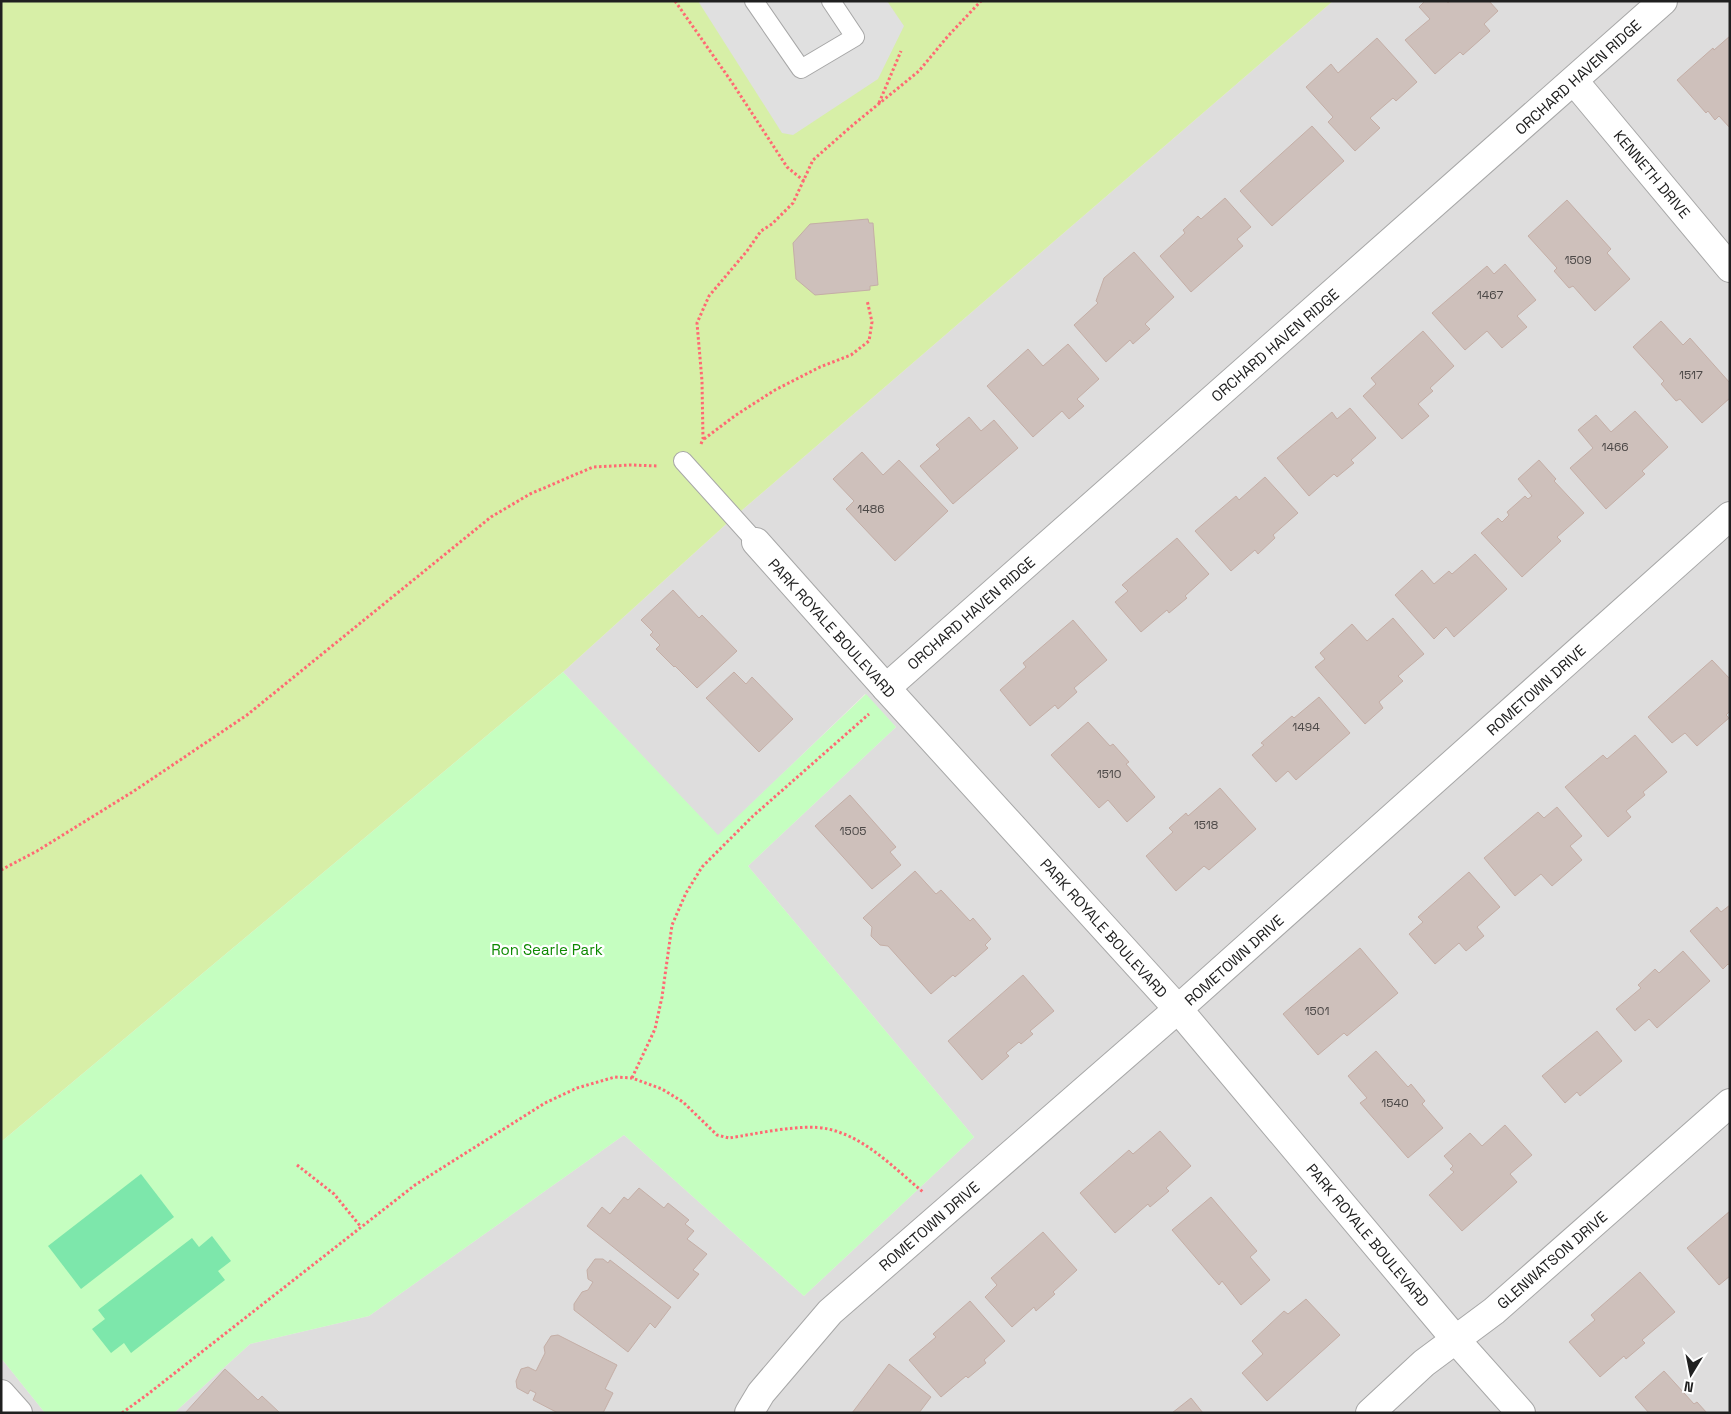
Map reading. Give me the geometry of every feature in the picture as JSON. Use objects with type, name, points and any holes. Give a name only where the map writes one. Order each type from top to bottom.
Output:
[{"type":"street","name":"ORCHARD HAVEN RIDGE","points":[[886,688],[1663,1]]},
{"type":"street","name":"KENNETH DRIVE","points":[[1574,81],[1730,268]]},
{"type":"street","name":"ROMETOWN DRIVE","points":[[749,1413],[761,1393],[830,1312],[1178,1009],[1730,516]]},
{"type":"street","name":"PARK ROYALE BOULEVARD","points":[[756,542],[1178,1009],[1456,1340],[1521,1413]]},
{"type":"street","name":"GLENWATSON DRIVE","points":[[1370,1413],[1424,1363],[1494,1311],[1730,1103]]},
{"type":"street","points":[[1,1394],[18,1413]]},
{"type":"lane","points":[[754,1],[801,69],[855,37],[831,1]]},
{"type":"lane","points":[[683,461],[756,542]]},
{"type":"path","points":[[675,1],[787,167],[804,181]]},
{"type":"path","points":[[703,439],[702,381],[697,323],[709,296],[748,251],[761,231],[772,224],[794,204],[814,160],[854,124],[919,71],[981,1]]},
{"type":"path","points":[[878,106],[901,51]]},
{"type":"path","points":[[1,870],[37,852],[134,791],[247,715],[491,517],[530,494],[593,467],[632,465],[677,466],[698,449],[703,439],[775,390],[820,367],[851,355],[869,341],[872,322],[866,300]]},
{"type":"path","points":[[632,1078],[655,1029],[662,997],[672,925],[686,893],[702,867],[753,816],[870,713],[886,688]]},
{"type":"path","points":[[122,1413],[415,1185],[545,1103],[586,1086],[615,1077],[632,1078],[662,1088],[683,1102],[716,1135],[724,1137],[729,1138],[776,1130],[827,1128],[866,1145],[946,1211]]},
{"type":"path","points":[[297,1165],[334,1194],[362,1227]]},
{"type":"shaded area","points":[[698,1],[887,1],[904,26],[878,79],[793,135],[782,133]]},
{"type":"shaded area","points":[[1333,1],[1730,1],[1730,1413],[174,1413],[250,1344],[369,1316],[624,1135],[804,1296],[974,1137],[748,866],[896,727],[865,694],[718,836],[563,672],[734,517]]},
{"type":"shaded area","points":[[1,1358],[45,1413],[1,1413]]},
{"type":"green space","points":[[1,1],[1333,1],[734,517],[563,672],[1,1142]]},
{"type":"green space","name":"Ron Searle Park","points":[[563,672],[718,835],[866,694],[896,727],[748,866],[974,1137],[804,1296],[624,1135],[369,1316],[250,1344],[174,1413],[45,1413],[1,1358],[1,1142]]},
{"type":"green space","points":[[141,1174],[174,1217],[81,1289],[48,1246]]},
{"type":"green space","points":[[212,1236],[231,1261],[218,1271],[225,1280],[131,1353],[124,1343],[111,1353],[92,1329],[105,1319],[98,1310],[192,1238],[199,1247]]},
{"type":"building","points":[[1425,1],[1446,1],[1448,3],[1450,1],[1489,1],[1498,11],[1484,24],[1490,31],[1463,55],[1460,52],[1435,74],[1405,40],[1430,19],[1419,7]]},
{"type":"building","points":[[1730,36],[1730,128],[1719,116],[1715,120],[1708,111],[1706,113],[1677,80],[1713,48],[1714,50]]},
{"type":"building","points":[[1377,38],[1417,82],[1396,101],[1393,98],[1370,118],[1380,128],[1355,151],[1328,122],[1333,117],[1306,87],[1331,64],[1338,73]]},
{"type":"building","points":[[1312,126],[1344,161],[1272,226],[1240,191]]},
{"type":"building","points":[[1225,198],[1251,227],[1237,239],[1243,246],[1191,292],[1160,256],[1185,233],[1183,230],[1198,216],[1201,219]]},
{"type":"building","points":[[1567,200],[1611,249],[1607,253],[1630,279],[1595,311],[1573,286],[1569,288],[1554,271],[1557,268],[1528,236]]},
{"type":"building","points":[[868,219],[869,223],[873,223],[878,285],[870,286],[870,290],[815,295],[796,279],[793,243],[810,224]]},
{"type":"building","points":[[1134,252],[1174,297],[1145,324],[1150,329],[1133,344],[1130,340],[1106,362],[1074,325],[1098,303],[1096,301],[1104,278]]},
{"type":"building","points":[[1505,264],[1536,300],[1517,316],[1527,327],[1502,348],[1487,331],[1465,350],[1432,313],[1487,266],[1494,274]]},
{"type":"building","points":[[1661,321],[1683,345],[1690,338],[1730,383],[1730,398],[1702,423],[1680,399],[1676,401],[1661,384],[1664,381],[1633,347]]},
{"type":"building","points":[[1423,331],[1454,366],[1430,388],[1433,391],[1418,404],[1429,416],[1402,439],[1363,396],[1376,384],[1371,378]]},
{"type":"building","points":[[1068,344],[1099,379],[1077,399],[1084,406],[1069,419],[1062,411],[1033,437],[987,386],[1028,349],[1043,366]]},
{"type":"building","points":[[1350,408],[1376,438],[1351,460],[1354,463],[1337,477],[1334,474],[1309,496],[1277,458],[1332,412],[1337,419]]},
{"type":"building","points":[[1635,411],[1668,447],[1642,471],[1645,474],[1606,509],[1570,468],[1593,448],[1578,430],[1596,415],[1611,432]]},
{"type":"building","points":[[969,417],[981,431],[994,420],[1018,448],[953,504],[920,466],[940,449],[936,445]]},
{"type":"building","points":[[862,452],[883,475],[899,460],[948,511],[895,561],[846,509],[854,501],[833,479]]},
{"type":"building","points":[[1539,460],[1556,479],[1554,481],[1584,513],[1557,537],[1561,541],[1522,577],[1481,533],[1498,518],[1502,522],[1509,515],[1507,512],[1525,496],[1528,499],[1532,496],[1518,479]]},
{"type":"building","points":[[1265,477],[1298,513],[1273,535],[1275,538],[1258,554],[1255,550],[1231,571],[1195,531],[1236,496],[1239,500]]},
{"type":"building","points":[[1177,538],[1209,574],[1185,596],[1187,598],[1169,613],[1167,610],[1141,632],[1115,602],[1128,591],[1122,585]]},
{"type":"building","points":[[1475,554],[1507,589],[1454,637],[1446,627],[1434,639],[1395,595],[1422,570],[1434,584],[1449,571],[1452,574]]},
{"type":"building","points":[[673,590],[699,618],[702,615],[737,651],[697,688],[656,649],[660,645],[650,635],[653,632],[641,620]]},
{"type":"building","points":[[1393,618],[1424,654],[1398,676],[1403,681],[1379,702],[1383,708],[1365,724],[1315,667],[1325,659],[1320,653],[1352,624],[1367,641]]},
{"type":"building","points":[[1073,620],[1107,660],[1074,688],[1077,692],[1058,709],[1055,705],[1030,726],[1000,690],[1026,667],[1023,663]]},
{"type":"building","points":[[1712,660],[1730,679],[1730,711],[1726,715],[1729,718],[1697,746],[1685,733],[1672,743],[1648,717]]},
{"type":"building","points":[[734,672],[746,684],[752,677],[793,719],[759,752],[706,698]]},
{"type":"building","points":[[1319,697],[1350,733],[1296,780],[1288,771],[1276,782],[1252,755],[1264,745],[1261,743],[1292,716],[1294,718]]},
{"type":"building","points":[[1088,722],[1110,746],[1113,744],[1129,762],[1126,764],[1155,797],[1127,822],[1108,800],[1099,808],[1051,755]]},
{"type":"building","points":[[1635,735],[1667,772],[1643,792],[1645,795],[1626,811],[1631,817],[1608,837],[1565,787],[1603,755],[1607,759]]},
{"type":"building","points":[[1220,788],[1256,829],[1209,870],[1204,866],[1176,891],[1146,856],[1173,832],[1169,828],[1186,813],[1188,816]]},
{"type":"building","points":[[850,795],[896,847],[890,852],[901,865],[872,889],[815,826]]},
{"type":"building","points":[[1557,807],[1582,836],[1570,846],[1582,860],[1552,886],[1541,874],[1515,896],[1484,858],[1538,812],[1544,818]]},
{"type":"building","points":[[915,871],[936,894],[941,890],[970,921],[973,918],[991,939],[985,945],[988,948],[955,977],[953,975],[931,994],[888,946],[880,945],[871,936],[872,927],[863,918]]},
{"type":"building","points":[[1469,872],[1500,907],[1477,927],[1484,936],[1466,951],[1459,943],[1435,964],[1409,934],[1423,922],[1418,917]]},
{"type":"building","points":[[1730,905],[1730,965],[1728,964],[1723,969],[1690,931],[1717,907],[1721,912]]},
{"type":"building","points":[[1360,948],[1398,993],[1347,1036],[1344,1033],[1318,1055],[1283,1014]]},
{"type":"building","points":[[1683,951],[1710,981],[1657,1028],[1649,1019],[1635,1031],[1616,1009],[1641,988],[1638,985],[1655,969],[1659,973]]},
{"type":"building","points":[[1023,975],[1054,1011],[1030,1031],[1033,1034],[1021,1044],[1019,1042],[1006,1053],[1009,1056],[982,1080],[948,1041]]},
{"type":"building","points":[[1597,1031],[1622,1061],[1580,1096],[1577,1092],[1565,1103],[1542,1076]]},
{"type":"building","points":[[1376,1051],[1408,1087],[1411,1084],[1425,1101],[1422,1104],[1443,1128],[1408,1158],[1360,1103],[1367,1098],[1348,1076]]},
{"type":"building","points":[[1505,1125],[1532,1155],[1510,1174],[1517,1182],[1462,1231],[1429,1195],[1454,1172],[1450,1169],[1453,1166],[1444,1156],[1470,1133],[1482,1146]]},
{"type":"building","points":[[1160,1131],[1191,1166],[1166,1188],[1169,1191],[1150,1207],[1148,1204],[1115,1233],[1080,1193],[1129,1150],[1133,1154]]},
{"type":"building","points":[[639,1188],[664,1208],[668,1203],[689,1220],[685,1224],[694,1231],[687,1239],[707,1254],[693,1270],[699,1274],[678,1299],[587,1226],[602,1207],[610,1214],[624,1197],[628,1200]]},
{"type":"building","points":[[1211,1197],[1257,1251],[1250,1257],[1270,1280],[1241,1305],[1222,1281],[1219,1285],[1172,1230]]},
{"type":"building","points":[[1730,1211],[1730,1276],[1719,1285],[1687,1248]]},
{"type":"building","points":[[1043,1232],[1077,1270],[1036,1311],[1034,1307],[1012,1327],[985,1297],[997,1285],[991,1278]]},
{"type":"building","points":[[595,1259],[603,1259],[608,1263],[610,1260],[671,1307],[655,1328],[650,1323],[628,1352],[574,1310],[574,1304],[582,1292],[588,1290],[593,1282],[588,1279],[587,1270]]},
{"type":"building","points":[[1640,1272],[1675,1312],[1642,1340],[1645,1343],[1626,1359],[1624,1356],[1600,1377],[1569,1342],[1595,1320],[1591,1315]]},
{"type":"building","points":[[1306,1299],[1340,1335],[1267,1401],[1242,1373],[1263,1354],[1252,1341],[1284,1311],[1288,1314]]},
{"type":"building","points":[[970,1301],[1005,1341],[984,1360],[986,1363],[968,1378],[966,1376],[941,1397],[909,1360],[936,1337],[933,1334]]},
{"type":"building","points":[[558,1335],[617,1365],[605,1389],[613,1393],[603,1413],[558,1413],[533,1400],[536,1393],[530,1390],[528,1394],[517,1388],[516,1381],[521,1369],[528,1367],[536,1371],[545,1353],[544,1347],[551,1336]]},
{"type":"building","points":[[889,1364],[931,1397],[919,1413],[852,1413]]},
{"type":"building","points":[[225,1369],[258,1400],[262,1396],[280,1413],[185,1413]]},
{"type":"building","points":[[1664,1371],[1694,1404],[1697,1402],[1707,1413],[1649,1413],[1635,1397]]},
{"type":"building","points":[[1191,1398],[1203,1413],[1172,1413]]}]
